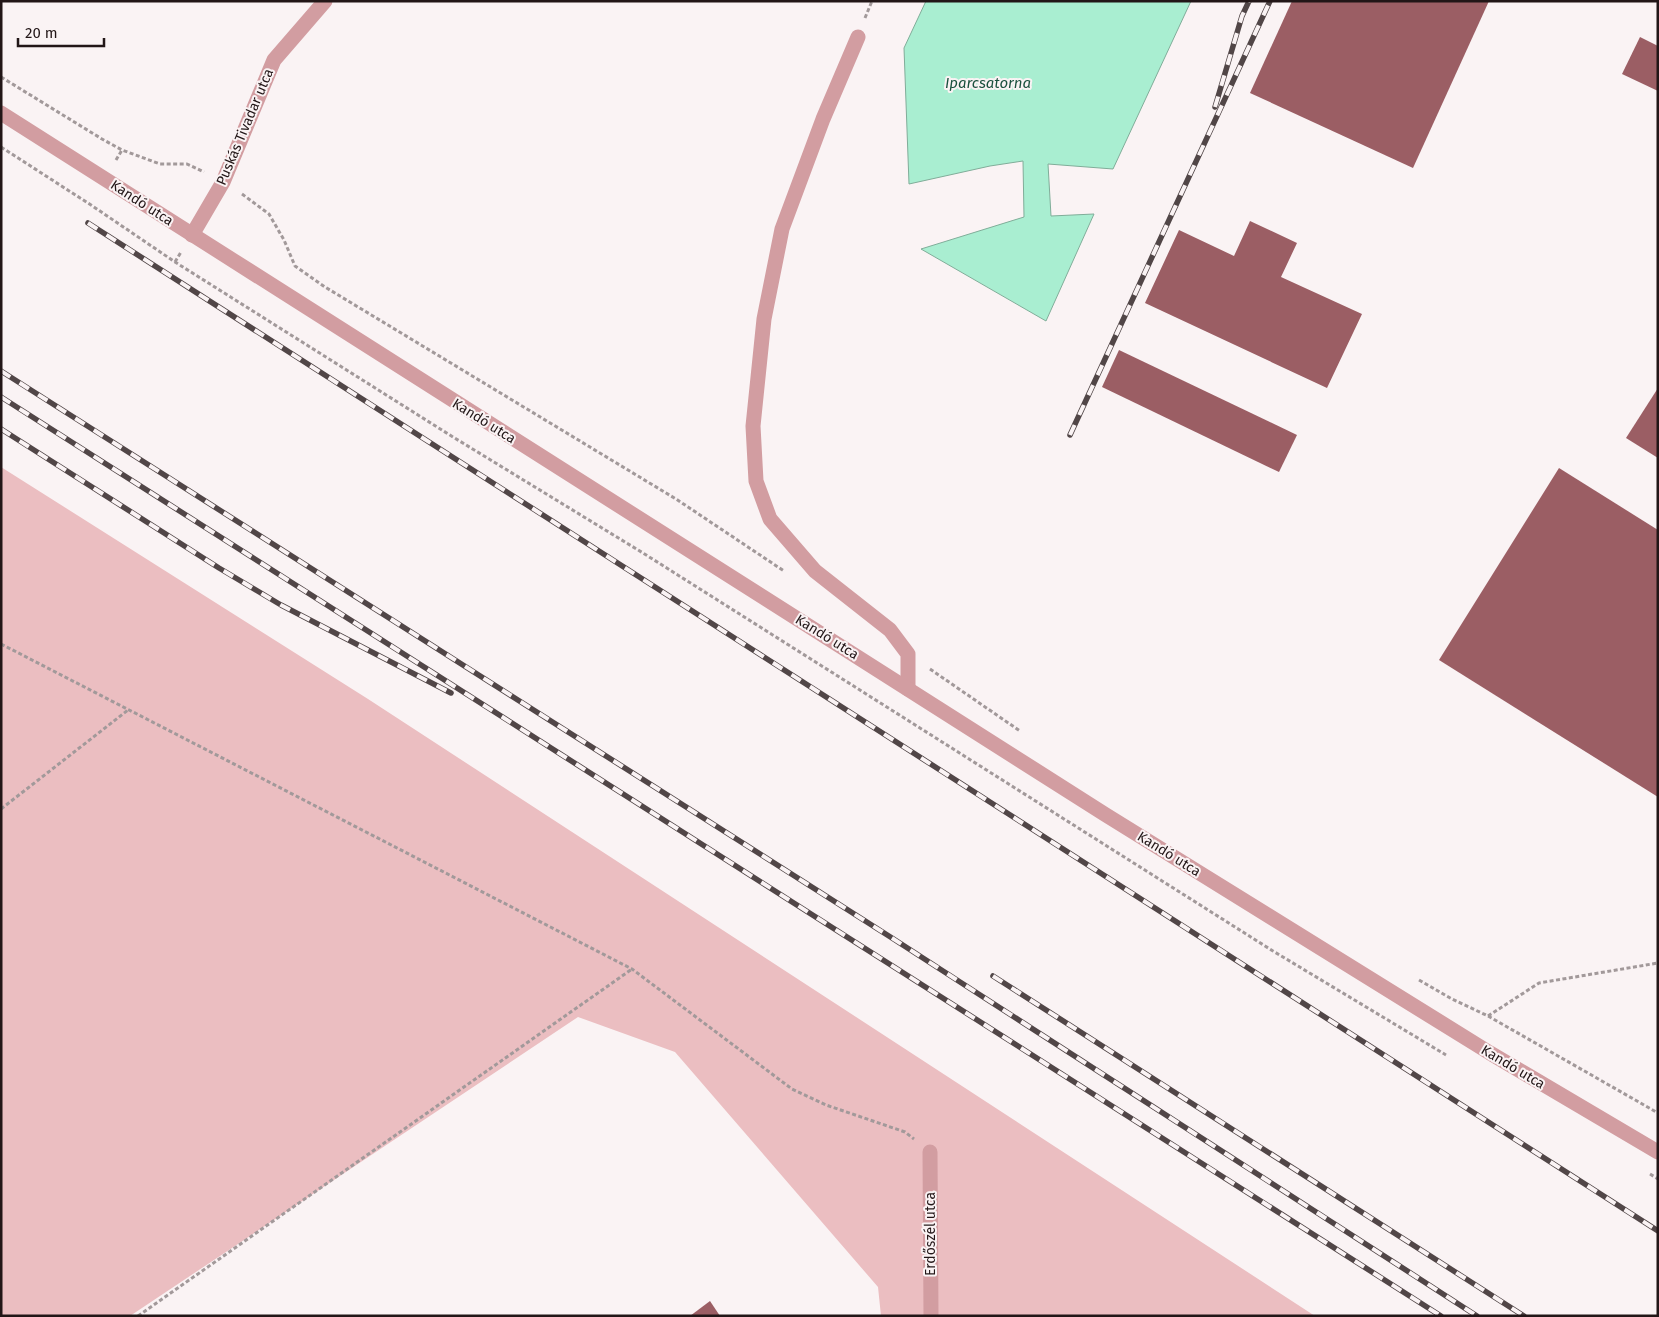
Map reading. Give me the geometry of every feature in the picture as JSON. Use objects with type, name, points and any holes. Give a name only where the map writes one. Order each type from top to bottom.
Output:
[{"type":"street","name":"Puskás Tivadar utca","points":[[192,235],[223,182],[274,60],[325,1]]},
{"type":"street","points":[[858,37],[823,119],[782,230],[764,319],[753,426],[756,480],[770,519],[815,571],[890,630],[908,654],[908,689]]},
{"type":"street","name":"Kandó utca","points":[[1,113],[1106,815],[1490,1053],[1658,1152]]},
{"type":"street","name":"Erdőszél utca","points":[[930,1152],[931,1316]]},
{"type":"path","points":[[1,77],[122,150],[160,164],[187,164]]},
{"type":"path","points":[[1,147],[209,284],[643,553],[1273,951],[1449,1057]]},
{"type":"path","points":[[253,201],[270,214],[295,266],[324,287],[676,499],[792,576]]},
{"type":"path","points":[[1,644],[632,969],[792,1088],[826,1105],[905,1132],[930,1152]]},
{"type":"path","points":[[908,654],[1021,732]]},
{"type":"path","points":[[1,809],[128,710]]},
{"type":"path","points":[[1488,1016],[1539,983],[1658,963]]},
{"type":"path","points":[[138,1316],[632,969]]},
{"type":"path","points":[[1411,976],[1452,999],[1488,1016],[1658,1114]]},
{"type":"path","points":[[1649,1174],[1658,1179]]},
{"type":"shaded area","points":[[1,467],[368,699],[1315,1316],[881,1316],[878,1287],[675,1052],[578,1017],[130,1316],[1,1316]]},
{"type":"water","name":"Iparcsatorna","points":[[926,1],[1191,1],[1113,169],[1048,164],[1051,216],[1094,214],[1046,321],[921,249],[1024,217],[1023,161],[990,166],[909,184],[904,48]]},
{"type":"building","points":[[1292,1],[1489,1],[1413,168],[1250,93]]},
{"type":"building","points":[[1640,37],[1658,46],[1658,91],[1622,74]]},
{"type":"building","points":[[1250,221],[1297,243],[1281,277],[1362,314],[1327,388],[1145,303],[1179,230],[1234,256]]},
{"type":"building","points":[[1119,350],[1297,435],[1279,472],[1102,387]]},
{"type":"building","points":[[1658,388],[1658,458],[1626,438]]},
{"type":"building","points":[[1559,468],[1658,530],[1658,797],[1439,660]]},
{"type":"building","points":[[710,1301],[720,1316],[690,1316]]},
{"type":"railway","points":[[1215,107],[1242,16],[1249,1]]},
{"type":"railway","points":[[1070,435],[1270,1]]},
{"type":"railway","points":[[88,223],[1658,1231]]},
{"type":"railway","points":[[1,371],[892,938],[1477,1316]]},
{"type":"railway","points":[[1,397],[1441,1316]]},
{"type":"railway","points":[[1,429],[219,568],[281,605],[451,693]]},
{"type":"railway","points":[[993,976],[1524,1316]]}]
